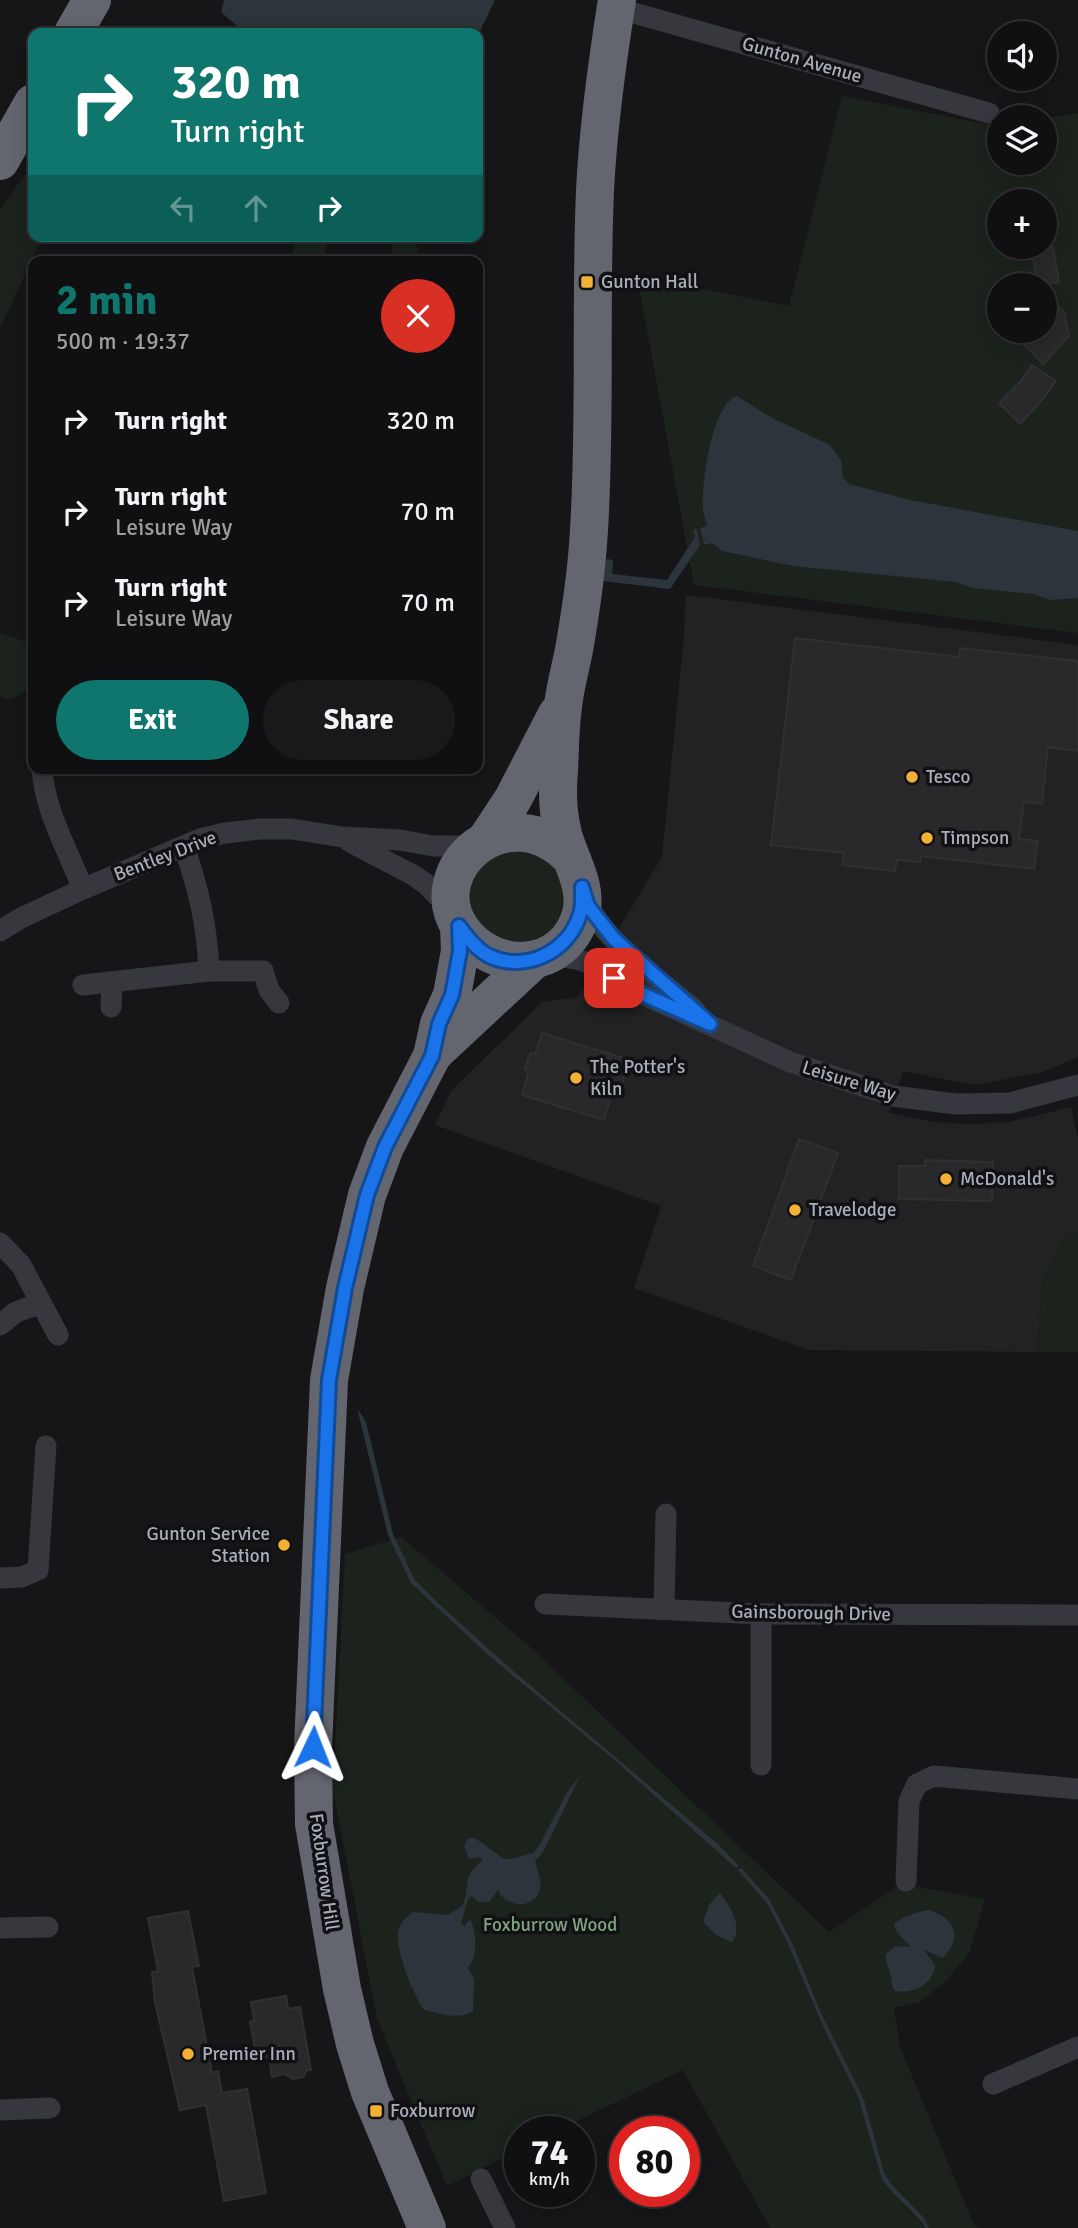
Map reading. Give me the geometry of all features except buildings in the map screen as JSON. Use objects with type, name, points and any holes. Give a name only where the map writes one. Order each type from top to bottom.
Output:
[{"type":"highway","points":[[76,28],[92,0]]},
{"type":"highway","points":[[563,704],[513,799],[481,843],[465,857],[453,886],[456,920],[474,945],[491,956],[512,962],[541,957],[565,942],[575,929],[581,912],[576,873],[562,832],[557,794],[563,704],[577,636],[589,531],[595,189],[602,112],[617,4]]},
{"type":"highway","points":[[0,161],[28,112]]},
{"type":"highway","points":[[481,843],[505,833],[526,832],[546,838],[559,846],[576,873]]},
{"type":"highway","name":"Foxburrow Hill","points":[[427,2228],[370,2092],[355,2044],[342,1989],[314,1824],[313,1747],[329,1380],[345,1288],[367,1195],[381,1159],[432,1056],[439,1024],[452,995],[460,951],[456,920]]},
{"type":"highway","name":"Foxburrow Hill","points":[[432,1056],[541,957]]},
{"type":"street","name":"Gunton Avenue","points":[[617,4],[987,112]]},
{"type":"street","points":[[42,774],[50,808],[83,889]]},
{"type":"street","name":"Bentley Drive","points":[[0,930],[83,889],[200,839],[225,833],[292,829],[433,846],[481,843]]},
{"type":"street","name":"Bentley Drive","points":[[342,837],[426,884],[456,920]]},
{"type":"street","points":[[184,847],[198,887],[208,930],[209,971]]},
{"type":"street","name":"Leisure Way","points":[[576,873],[588,906],[614,939],[710,1024]]},
{"type":"street","name":"Leisure Way","points":[[541,957],[577,959],[598,967],[631,989],[710,1024],[737,1040],[790,1062],[893,1096],[956,1104],[1010,1103],[1078,1085]]},
{"type":"street","points":[[83,985],[209,971],[263,971],[269,990],[279,1003]]},
{"type":"street","points":[[111,1007],[112,982]]},
{"type":"street","points":[[0,1243],[21,1265],[58,1335]]},
{"type":"street","points":[[0,1325],[16,1312],[41,1303]]},
{"type":"street","points":[[0,1578],[22,1577],[38,1570],[46,1446]]},
{"type":"street","points":[[664,1609],[666,1514]]},
{"type":"street","name":"Gainsborough Drive","points":[[545,1604],[761,1614],[1078,1615]]},
{"type":"street","points":[[761,1614],[761,1765]]},
{"type":"street","points":[[906,1881],[909,1801],[917,1784],[934,1776],[1078,1789]]},
{"type":"street","points":[[0,1928],[48,1927]]},
{"type":"street","points":[[993,2084],[1078,2047]]},
{"type":"street","points":[[0,2110],[50,2108]]},
{"type":"street","points":[[481,2179],[505,2228]]},
{"type":"shaded area","points":[[224,0],[495,0],[481,28],[239,28],[221,12]]},
{"type":"shaded area","points":[[737,396],[772,418],[830,445],[841,460],[843,477],[849,484],[910,500],[1078,531],[1078,598],[1051,600],[1033,594],[973,588],[956,582],[793,566],[722,551],[712,543],[704,545],[700,528],[707,526],[703,510],[706,465],[721,413],[728,402]]},
{"type":"shaded area","points":[[697,529],[700,545],[670,589],[603,581],[606,559],[613,560],[612,574],[667,580],[695,537],[693,530]]},
{"type":"shaded area","points":[[686,595],[1078,645],[1078,1057],[1040,1073],[972,1085],[903,1071],[889,1113],[939,1123],[975,1124],[1009,1122],[1071,1107],[1078,1138],[1078,1234],[1065,1233],[1042,1284],[1037,1352],[809,1350],[634,1288],[661,1206],[435,1125],[451,1091],[542,1002],[578,997],[662,857]]},
{"type":"shaded area","points":[[359,1411],[366,1422],[393,1534],[415,1580],[511,1669],[719,1845],[739,1866],[736,1868],[617,1762],[487,1654],[411,1583],[388,1535]]},
{"type":"shaded area","points":[[580,1776],[543,1852],[535,1861],[540,1882],[537,1896],[520,1904],[507,1901],[498,1890],[489,1902],[478,1902],[472,1896],[468,1899],[461,1923],[464,1926],[470,1919],[475,1937],[474,1957],[468,1968],[474,1979],[473,2011],[455,2016],[424,2010],[400,1952],[398,1934],[401,1924],[413,1912],[448,1915],[463,1905],[469,1876],[483,1860],[480,1857],[469,1859],[464,1846],[468,1838],[475,1838],[504,1859],[533,1853],[566,1794]]},
{"type":"shaded area","points":[[741,1868],[769,1899],[793,1945],[820,2011],[864,2100],[884,2173],[924,2218],[929,2228],[926,2228],[882,2179],[858,2096],[823,2026],[786,1939],[766,1902],[738,1870]]},
{"type":"shaded area","points":[[720,1893],[736,1923],[732,1942],[716,1935],[703,1922],[709,1905]]},
{"type":"shaded area","points":[[929,1910],[950,1923],[953,1943],[943,1958],[924,1950],[935,1965],[926,1983],[909,1991],[895,1991],[886,1954],[895,1946],[911,1947],[896,1931],[894,1924],[910,1915]]},
{"type":"green space","points":[[842,96],[987,124],[987,175],[1057,175],[1057,116],[1078,113],[1078,633],[694,585],[637,276],[789,306]]},
{"type":"green space","points":[[28,170],[28,242],[40,242],[34,256],[28,256],[28,268],[0,328],[0,210]]},
{"type":"green space","points":[[295,242],[327,242],[324,256],[291,256]]},
{"type":"green space","points":[[392,242],[415,242],[418,256],[392,256]]},
{"type":"green space","points":[[0,633],[28,642],[28,689],[11,700],[0,696]]},
{"type":"green space","points":[[525,848],[550,863],[559,872],[564,900],[558,920],[546,934],[530,940],[511,941],[494,936],[479,925],[471,909],[470,889],[477,870],[483,863],[497,855]]},
{"type":"green space","points":[[1065,1233],[1078,1234],[1078,1352],[1037,1352],[1042,1284]]},
{"type":"green space","name":"Foxburrow Wood","points":[[401,1537],[529,1646],[829,1932],[901,1884],[985,1899],[969,1953],[947,1980],[920,2002],[894,2008],[900,2047],[974,2225],[980,2228],[770,2228],[683,2070],[587,2116],[504,2116],[504,2157],[447,2186],[377,2019],[333,1790],[345,1554]]},
{"type":"place","name":"Gunton Hall","points":[[587,282]]},
{"type":"place","name":"Tesco","points":[[912,777]]},
{"type":"place","name":"Timpson","points":[[927,838]]},
{"type":"place","name":"The Potter's Kiln","points":[[576,1078]]},
{"type":"place","name":"McDonald's","points":[[946,1179]]},
{"type":"place","name":"Travelodge","points":[[795,1210]]},
{"type":"place","name":"Gunton Service Station","points":[[284,1545]]},
{"type":"place","name":"Premier Inn","points":[[188,2054]]},
{"type":"place","name":"Foxburrow","points":[[376,2111]]},
{"type":"route","points":[[313,1747],[329,1380],[345,1288],[367,1195],[385,1147],[432,1056],[439,1024],[452,995],[460,951],[459,926],[474,945],[491,956],[512,962],[534,960],[548,955],[565,942],[575,929],[581,912],[582,887],[594,916],[614,939],[710,1024],[631,989],[614,978]]}]
